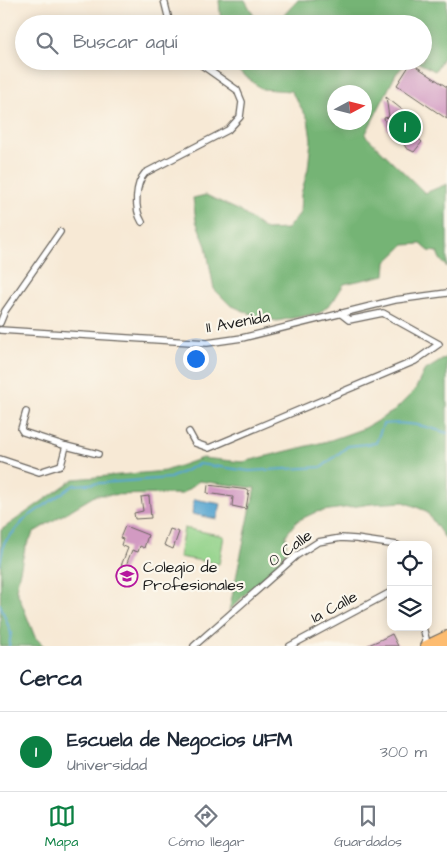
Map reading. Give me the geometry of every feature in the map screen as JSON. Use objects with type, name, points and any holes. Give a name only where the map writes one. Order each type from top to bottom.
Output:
[{"type":"main road","points":[[430,644],[447,636]]},
{"type":"main road","points":[[430,644],[447,644]]},
{"type":"street","points":[[164,0],[168,15]]},
{"type":"street","points":[[142,222],[138,213],[138,189],[141,178],[145,173],[228,130],[238,121],[242,112],[242,102],[237,90],[209,70]]},
{"type":"street","points":[[0,323],[4,310],[60,232]]},
{"type":"street","name":"11 Avenida","points":[[0,330],[207,343],[242,338],[395,300],[447,293]]},
{"type":"street","points":[[189,432],[196,443],[209,448],[414,361],[439,344],[383,313],[349,320],[340,313]]},
{"type":"street","points":[[26,412],[21,429],[22,432],[98,454]]},
{"type":"street","points":[[0,459],[39,472],[61,465],[66,446]]},
{"type":"street","name":"0 Calle","points":[[194,646],[296,556],[318,542],[342,538],[387,543]]},
{"type":"street","name":"1a Calle","points":[[290,646],[387,594]]},
{"type":"street","points":[[425,631],[430,644]]},
{"type":"green space","points":[[219,0],[245,0],[253,15],[220,15]]},
{"type":"green space","points":[[298,0],[447,0],[447,51],[435,71],[432,70],[432,15],[284,15]]},
{"type":"green space","points":[[237,70],[400,70],[372,121],[372,85],[327,85],[327,130],[368,130],[365,135],[425,193],[447,184],[447,267],[437,252],[429,251],[421,244],[404,245],[386,262],[385,275],[344,284],[334,300],[320,313],[277,321],[258,317],[230,305],[214,289],[206,246],[196,221],[193,198],[206,195],[240,211],[266,230],[287,229],[300,213],[301,194],[308,169],[311,140],[308,119],[291,91],[262,89]]},
{"type":"green space","points":[[447,357],[447,541],[426,511],[404,502],[371,504],[316,512],[297,521],[286,535],[286,551],[274,569],[253,586],[229,611],[255,488],[199,481],[182,494],[96,495],[34,532],[25,548],[16,589],[35,637],[44,646],[0,646],[1,530],[74,479],[165,471],[202,458],[243,462],[328,441],[365,428],[394,411],[415,390],[424,371]]},
{"type":"green space","points":[[184,528],[224,536],[219,564],[179,557]]},
{"type":"water","points":[[194,499],[221,504],[217,519],[192,514]]},
{"type":"building","points":[[407,70],[422,70],[447,87],[447,119],[397,85]]},
{"type":"building","points":[[386,97],[419,123],[412,132],[422,142],[414,152],[406,148],[403,142],[387,129],[384,118],[389,117]]},
{"type":"building","points":[[208,485],[249,490],[246,509],[232,506],[233,497],[207,493]]},
{"type":"building","points":[[149,496],[151,518],[135,519],[134,513],[143,511],[141,497]]},
{"type":"building","points":[[125,526],[148,535],[144,548],[140,546],[138,552],[132,550],[121,578],[117,576],[128,548],[121,545],[123,539],[120,538]]},
{"type":"building","points":[[170,529],[179,532],[173,549],[164,545]]},
{"type":"building","points":[[392,634],[398,646],[366,646],[380,640]]},
{"type":"waterway","points":[[0,564],[4,543],[26,518],[74,485],[170,478],[199,464],[249,471],[322,467],[348,446],[376,443],[383,424],[400,423],[415,425],[447,433]]},
{"type":"waterway","points":[[0,604],[11,633],[9,646]]},
{"type":"place","name":"Escuela de Negocios UFM","points":[[405,127]]},
{"type":"place","name":"Colegio de Profesionales","points":[[127,576]]}]
